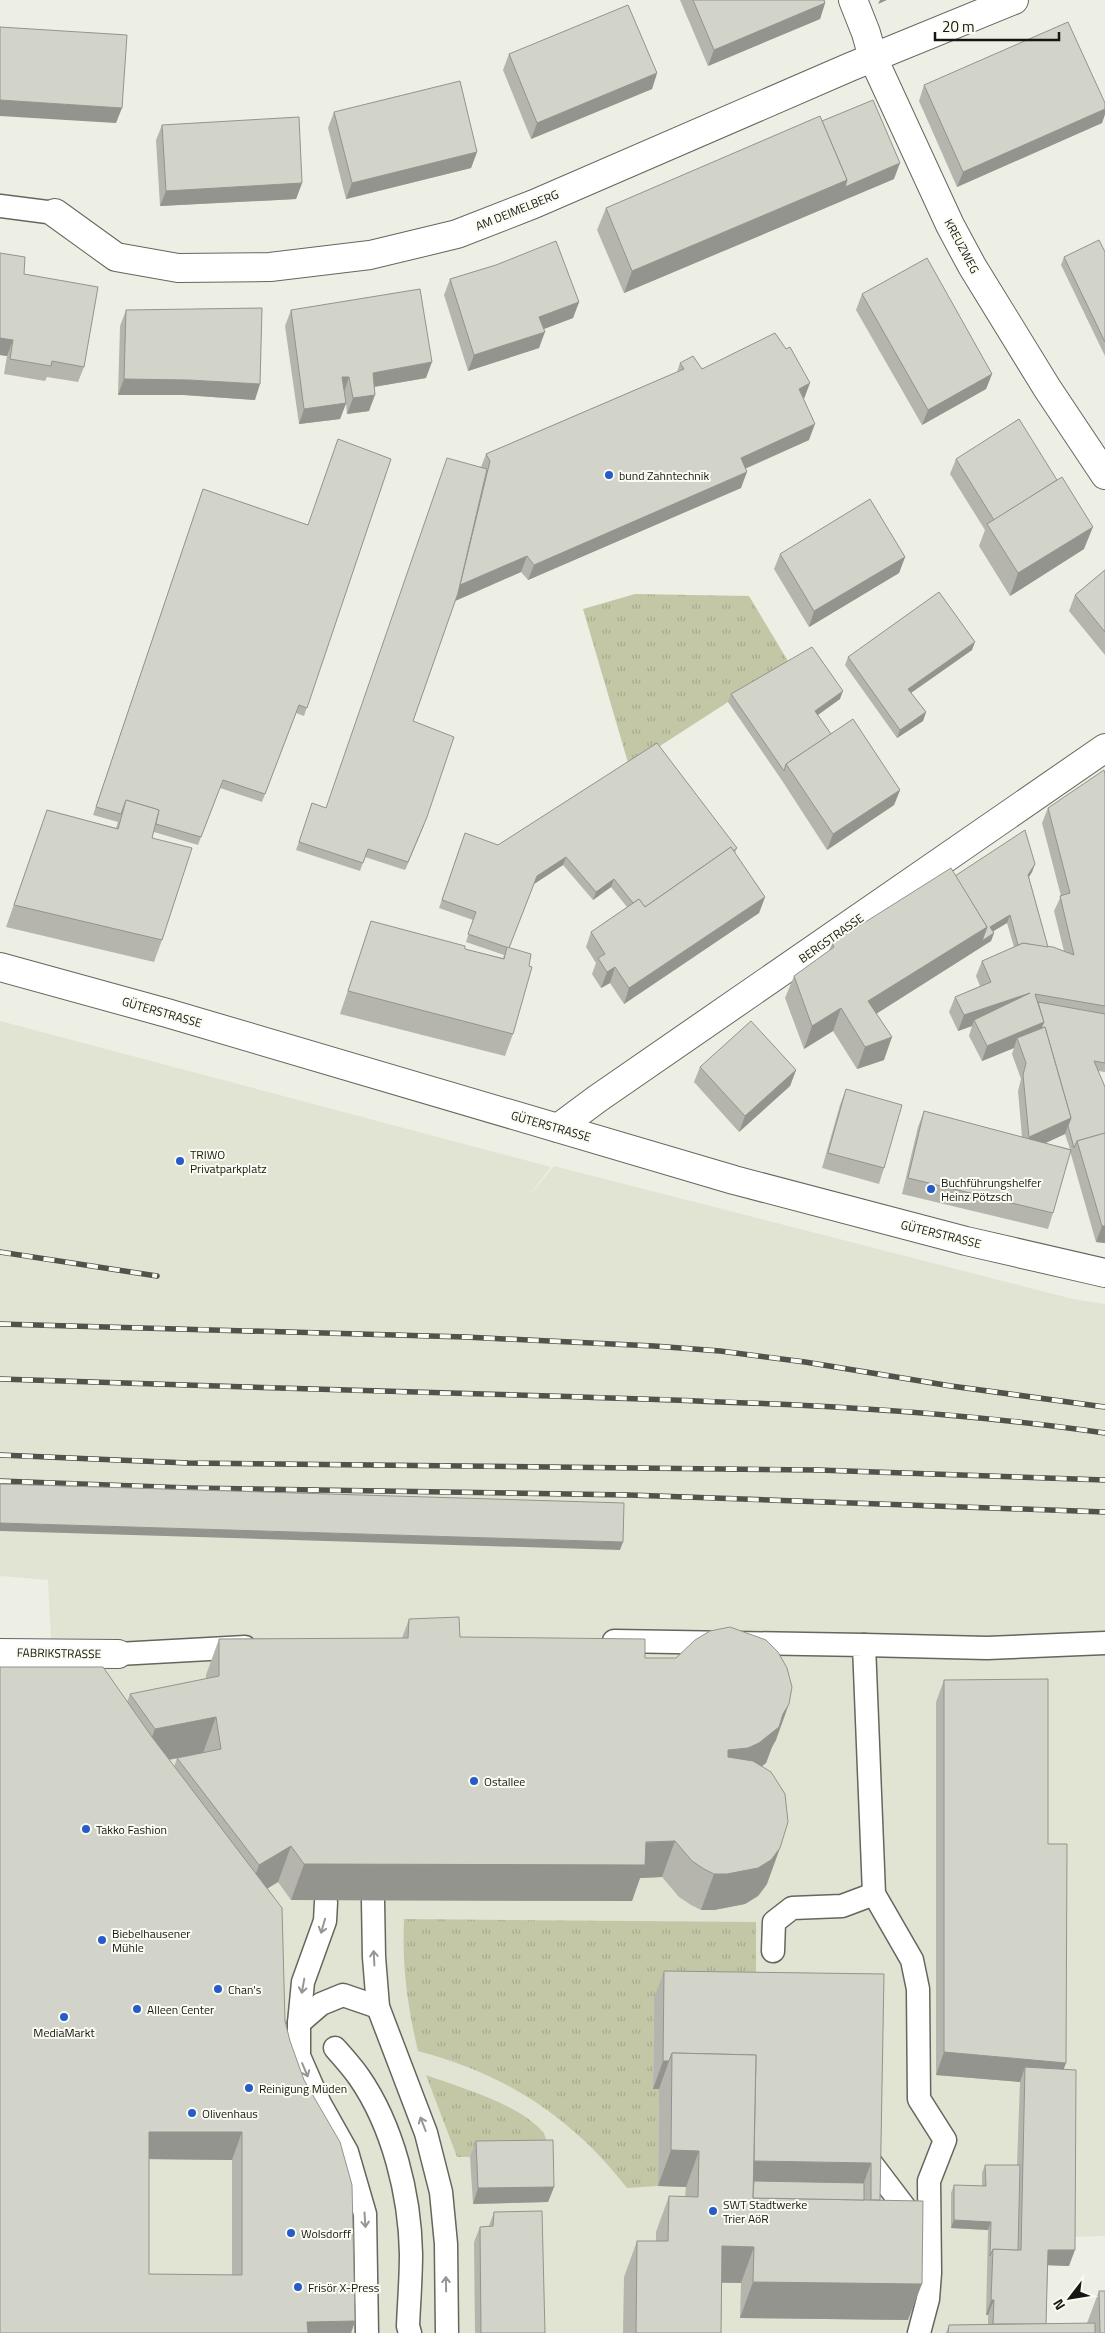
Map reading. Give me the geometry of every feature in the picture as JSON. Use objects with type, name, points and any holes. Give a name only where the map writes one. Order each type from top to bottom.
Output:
[{"type":"street","name":"KREUZWEG","points":[[853,0],[873,58],[950,225],[972,266],[1047,388],[1105,475]]},
{"type":"street","name":"AM DEIMELBERG","points":[[55,213],[116,257],[178,268],[270,267],[370,255],[457,234],[525,208],[873,58],[1014,0]]},
{"type":"street","name":"BERGSTRASSE","points":[[558,1128],[605,1093],[1105,748]]},
{"type":"street","name":"GÜTERSTRASSE","points":[[0,967],[167,1013],[734,1180],[949,1236],[1105,1273]]},
{"type":"street","name":"FABRIKSTRASSE","points":[[0,1653],[118,1654]]},
{"type":"lane","name":"AM DEIMELBERG","points":[[0,206],[55,213]]},
{"type":"lane","points":[[593,1641],[662,1640],[987,1648],[1105,1643]]},
{"type":"lane","points":[[864,1645],[874,1894],[912,1960],[918,1989],[919,2100],[945,2140],[929,2181],[928,2299],[919,2333]]},
{"type":"lane","points":[[118,1654],[262,1646]]},
{"type":"lane","points":[[772,1951],[774,1922],[792,1908],[842,1906],[874,1894]]},
{"type":"lane","points":[[373,1901],[374,1957],[378,2007],[426,2133],[441,2192],[446,2244],[447,2333]]},
{"type":"lane","points":[[326,1902],[325,1921],[303,1982],[299,2023],[299,2056],[320,2104],[347,2152],[365,2214],[368,2333]]},
{"type":"lane","points":[[299,2023],[321,2004],[343,1995],[378,2007]]},
{"type":"lane","points":[[335,2048],[360,2079],[378,2114],[400,2169],[411,2253],[408,2331]]},
{"type":"lane","points":[[871,2163],[929,2240]]},
{"type":"shaded area","points":[[0,1021],[551,1167],[524,1202],[554,1166],[1073,1299],[1105,1304],[1105,2236],[1069,2237],[1069,2266],[1042,2265],[986,2315],[988,2315],[988,2333],[0,2333],[54,1695],[48,1580],[0,1576]]},
{"type":"green space","points":[[635,594],[749,596],[791,666],[728,702],[629,766],[583,609]]},
{"type":"green space","points":[[404,1919],[756,1922],[756,2000],[654,1999],[653,2089],[659,2089],[658,2186],[627,2188],[606,2162],[583,2139],[534,2101],[508,2085],[479,2072],[418,2051],[406,1985]]},
{"type":"green space","points":[[426,2075],[487,2097],[518,2112],[531,2121],[545,2136],[547,2156],[457,2157]]},
{"type":"building","points":[[693,0],[824,0],[825,3],[714,50]]},
{"type":"building","points":[[628,5],[657,73],[537,123],[509,54]]},
{"type":"building","points":[[1068,22],[1105,103],[1105,109],[963,172],[924,85]]},
{"type":"building","points":[[0,27],[127,35],[122,108],[0,100]]},
{"type":"building","points":[[460,81],[477,152],[352,183],[334,112]]},
{"type":"building","points":[[873,100],[900,163],[845,187],[847,180],[822,121]]},
{"type":"building","points":[[820,116],[847,180],[632,271],[606,208]]},
{"type":"building","points":[[299,117],[302,183],[166,191],[162,125]]},
{"type":"building","points":[[1099,240],[1105,252],[1105,342],[1064,257]]},
{"type":"building","points":[[556,241],[579,302],[539,317],[545,332],[474,355],[450,279],[496,265]]},
{"type":"building","points":[[0,253],[25,257],[24,274],[98,287],[84,367],[52,361],[51,366],[10,359],[13,340],[0,338]]},
{"type":"building","points":[[927,258],[992,374],[928,410],[862,294]]},
{"type":"building","points":[[420,289],[432,362],[373,373],[375,395],[353,398],[349,377],[342,377],[346,403],[304,409],[291,310]]},
{"type":"building","points":[[262,308],[260,384],[124,379],[126,310]]},
{"type":"building","name":"bund Zahntechnik","points":[[775,333],[786,349],[790,347],[810,383],[799,389],[815,424],[741,458],[747,472],[534,565],[527,556],[460,585],[490,461],[486,454],[684,369],[680,363],[693,356],[702,369]]},
{"type":"building","points":[[1019,419],[1057,480],[994,520],[956,459]]},
{"type":"building","points":[[338,439],[391,459],[307,708],[299,705],[265,794],[223,780],[201,837],[156,824],[159,810],[126,800],[121,814],[96,807],[203,489],[308,525]]},
{"type":"building","points":[[447,458],[487,469],[458,593],[413,721],[454,737],[427,817],[408,862],[368,849],[363,863],[299,842],[312,803],[326,808]]},
{"type":"building","points":[[1062,477],[1093,527],[1018,573],[987,524]]},
{"type":"building","points":[[870,499],[905,557],[814,611],[780,554]]},
{"type":"building","points":[[1105,570],[1105,632],[1075,595]]},
{"type":"building","points":[[939,592],[975,642],[908,689],[926,712],[900,730],[848,657]]},
{"type":"building","points":[[812,647],[843,691],[815,711],[831,734],[786,764],[784,771],[731,694]]},
{"type":"building","points":[[853,719],[900,790],[833,834],[786,764]]},
{"type":"building","points":[[657,743],[737,848],[733,851],[731,847],[645,907],[639,899],[633,903],[614,879],[596,892],[566,857],[537,876],[509,948],[468,934],[476,912],[442,900],[465,833],[498,845]]},
{"type":"building","points":[[1104,770],[1105,1006],[1035,994],[1044,1022],[987,1046],[974,1020],[1030,993],[964,1015],[955,997],[991,982],[982,961],[1023,943],[1053,947],[1074,955],[1060,896],[1070,893],[1048,808]]},
{"type":"building","points":[[126,800],[159,810],[152,838],[192,848],[162,940],[14,905],[47,810],[118,829]]},
{"type":"building","points":[[1025,830],[1035,864],[1028,875],[1048,947],[1023,943],[1018,945],[1010,915],[990,927],[994,933],[982,941],[987,927],[955,876]]},
{"type":"building","points":[[731,847],[765,897],[629,988],[615,967],[607,972],[598,958],[605,954],[591,932],[639,899],[645,907]]},
{"type":"building","points":[[951,868],[987,927],[868,1001],[892,1037],[865,1047],[841,1008],[812,1026],[794,976],[834,947],[832,943]]},
{"type":"building","points":[[371,921],[465,946],[465,949],[504,959],[507,947],[531,954],[529,966],[532,967],[513,1034],[348,991]]},
{"type":"building","points":[[1038,1002],[1105,1014],[1105,1063],[1094,1061],[1105,1087],[1105,1133],[1077,1141],[1074,1148],[1068,1126],[1071,1118],[1045,1027],[1041,1028],[1044,1022]]},
{"type":"building","points":[[751,1021],[796,1070],[745,1116],[700,1067]]},
{"type":"building","points":[[1045,1027],[1071,1118],[1029,1137],[1023,1075],[1026,1063],[1017,1038]]},
{"type":"building","points":[[846,1089],[902,1105],[884,1168],[828,1153]]},
{"type":"building","points":[[924,1111],[1071,1150],[1053,1213],[908,1178]]},
{"type":"building","points":[[1105,1133],[1105,1226],[1102,1226],[1077,1141]]},
{"type":"building","points":[[0,1484],[624,1503],[623,1542],[0,1523]]},
{"type":"building","name":"Ostallee","points":[[459,1617],[460,1637],[645,1639],[645,1658],[676,1658],[695,1640],[710,1631],[730,1627],[766,1640],[778,1652],[787,1668],[792,1687],[789,1704],[783,1714],[779,1727],[759,1743],[748,1748],[728,1750],[728,1757],[753,1761],[771,1772],[785,1794],[788,1822],[780,1848],[771,1860],[758,1868],[727,1874],[714,1874],[704,1869],[692,1861],[675,1841],[646,1842],[645,1865],[304,1864],[291,1846],[259,1865],[177,1758],[221,1749],[216,1717],[155,1729],[130,1694],[219,1676],[219,1639],[408,1638],[409,1619]]},
{"type":"building","name":"Alleen Center","points":[[0,1667],[103,1667],[152,1737],[282,1908],[285,2021],[290,2041],[304,2080],[340,2142],[352,2185],[355,2321],[307,2322],[308,2333],[0,2333]],"holes":[[[149,2132],[242,2132],[242,2275],[149,2274]]]},
{"type":"building","points":[[1048,1679],[1048,1844],[1067,1844],[1066,2063],[944,2052],[944,1680]]},
{"type":"building","points":[[664,1971],[884,1974],[880,2200],[871,2200],[871,2163],[754,2161],[756,2055],[672,2053],[669,2061],[663,2061]]},
{"type":"building","name":"SWT Stadtwerke Trier AöR","points":[[672,2053],[756,2055],[753,2198],[923,2201],[922,2284],[753,2282],[754,2247],[722,2246],[721,2333],[636,2333],[637,2241],[668,2241],[669,2196],[698,2197],[699,2151],[671,2150]]},
{"type":"building","points":[[1025,2067],[1076,2070],[1075,2250],[1048,2250],[1046,2324],[993,2324],[994,2300],[991,2300],[993,2249],[1021,2250]]},
{"type":"building","points":[[553,2140],[554,2187],[478,2188],[476,2141]]},
{"type":"building","points":[[985,2165],[1020,2165],[1018,2250],[993,2249],[990,2256],[991,2222],[954,2220],[954,2185],[986,2186]]},
{"type":"building","points":[[754,2181],[864,2183],[864,2200],[753,2198]]},
{"type":"building","points":[[542,2211],[545,2333],[481,2333],[480,2227],[493,2226],[494,2212]]},
{"type":"building","points":[[1099,2291],[1105,2291],[1105,2333],[1100,2333]]},
{"type":"building","points":[[1095,2323],[1095,2333],[948,2333],[949,2325]]},
{"type":"railway","points":[[0,1252],[157,1276]]},
{"type":"railway","points":[[0,1324],[465,1337],[654,1346],[720,1351],[805,1362],[951,1386],[1105,1407]]},
{"type":"railway","points":[[0,1379],[759,1403],[898,1411],[1036,1424],[1105,1433]]},
{"type":"railway","points":[[0,1455],[188,1463],[818,1470],[1105,1480]]},
{"type":"railway","points":[[0,1481],[189,1488],[629,1495],[1105,1512]]},
{"type":"place","name":"bund Zahntechnik","points":[[609,475]]},
{"type":"place","name":"TRIWO Privatparkplatz","points":[[180,1161]]},
{"type":"place","name":"Buchführungshelfer Heinz Pötzsch","points":[[931,1189]]},
{"type":"place","name":"Ostallee","points":[[474,1781]]},
{"type":"place","name":"Takko Fashion","points":[[86,1829]]},
{"type":"place","name":"Biebelhausener Mühle","points":[[102,1940]]},
{"type":"place","name":"Chan's","points":[[218,1989]]},
{"type":"place","name":"Alleen Center","points":[[137,2009]]},
{"type":"place","name":"MediaMarkt","points":[[64,2017]]},
{"type":"place","name":"Reinigung Müden","points":[[249,2088]]},
{"type":"place","name":"Olivenhaus","points":[[192,2113]]},
{"type":"place","name":"SWT Stadtwerke Trier AöR","points":[[713,2211]]},
{"type":"place","name":"Wolsdorff","points":[[291,2233]]},
{"type":"place","name":"Frisör X-Press","points":[[298,2287]]}]
